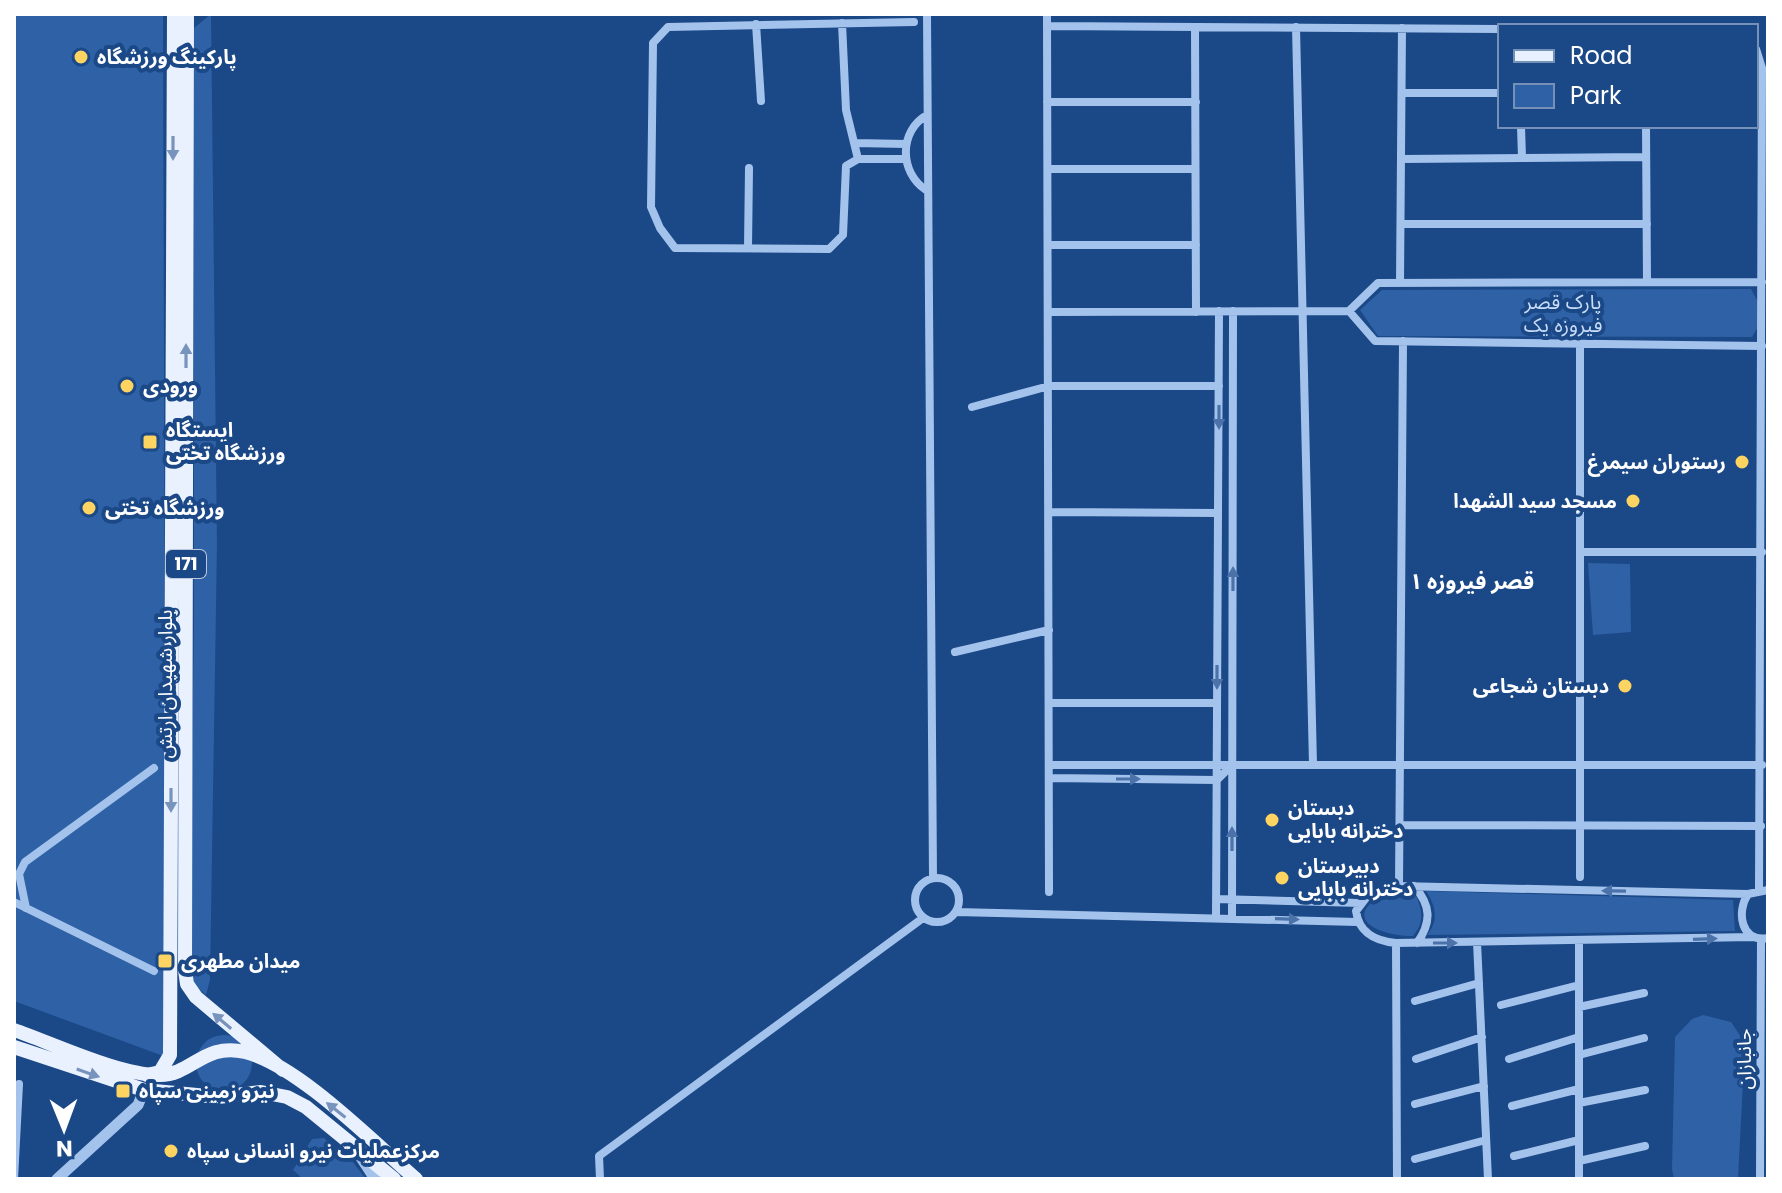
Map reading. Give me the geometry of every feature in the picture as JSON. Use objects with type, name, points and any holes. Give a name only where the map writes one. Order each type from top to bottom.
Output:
[{"type":"main road","name":"بلوار شهیدان ارتش","points":[[147,1075],[160,1072],[170,1055],[174,14]]},
{"type":"main road","name":"بلوار شهیدان ارتش","points":[[187,14],[185,970],[187,984],[196,997],[283,1070]]},
{"type":"main road","points":[[14,1030],[147,1075]]},
{"type":"main road","points":[[14,1047],[144,1090],[218,1097],[261,1092],[287,1097],[306,1107],[394,1179]]},
{"type":"main road","name":"171","points":[[147,1075],[174,1073],[211,1051],[228,1049],[248,1053],[283,1070],[416,1179]]},
{"type":"street","points":[[927,14],[933,878]]},
{"type":"street","points":[[1047,14],[1049,892]]},
{"type":"street","points":[[906,159],[858,159],[846,166],[843,235],[829,249],[675,248],[660,228],[651,207],[651,70],[653,43],[668,27],[914,22]]},
{"type":"street","points":[[842,23],[846,110],[858,159]]},
{"type":"street","points":[[756,24],[761,101]]},
{"type":"street","points":[[1047,26],[1498,29]]},
{"type":"street","points":[[1195,27],[1196,312]]},
{"type":"street","points":[[1296,27],[1313,765]]},
{"type":"street","points":[[1400,283],[1402,28]]},
{"type":"street","points":[[1758,55],[1762,68],[1762,282],[1765,309],[1762,346],[1761,826],[1764,890],[1748,894],[1399,886],[1382,888],[1361,903],[1356,911],[1357,922],[1373,938],[1396,943],[1761,938]]},
{"type":"street","points":[[1402,93],[1498,93]]},
{"type":"street","points":[[1047,102],[1196,102]]},
{"type":"street","points":[[926,190],[918,184],[906,159],[906,144],[915,122],[927,115]]},
{"type":"street","points":[[1521,128],[1522,158]]},
{"type":"street","points":[[1646,128],[1647,282]]},
{"type":"street","points":[[856,143],[906,144]]},
{"type":"street","points":[[1401,159],[1646,157]]},
{"type":"street","points":[[748,248],[749,168]]},
{"type":"street","points":[[1048,169],[1195,169]]},
{"type":"street","points":[[1401,224],[1647,224]]},
{"type":"street","points":[[1048,245],[1196,245]]},
{"type":"street","points":[[1048,312],[1349,311],[1378,283],[1762,282]]},
{"type":"street","points":[[1216,916],[1219,311]]},
{"type":"street","points":[[1232,917],[1233,311]]},
{"type":"street","points":[[1349,311],[1375,341],[1762,346]]},
{"type":"street","points":[[1399,886],[1403,341]]},
{"type":"street","points":[[1580,344],[1580,877]]},
{"type":"street","points":[[972,407],[1049,386],[1219,386]]},
{"type":"street","points":[[1049,512],[1218,513]]},
{"type":"street","points":[[1580,552],[1762,552]]},
{"type":"street","points":[[955,652],[1049,630]]},
{"type":"street","points":[[1050,703],[1217,703]]},
{"type":"street","points":[[1050,765],[1762,765]]},
{"type":"street","points":[[1050,778],[1217,780],[1232,765]]},
{"type":"street","points":[[26,908],[19,874],[25,862],[154,768]]},
{"type":"street","points":[[1400,825],[1761,826]]},
{"type":"street","points":[[923,918],[914,898],[920,885],[933,878],[947,881],[957,891],[956,912]]},
{"type":"street","points":[[1414,886],[1424,897],[1428,917],[1417,943]]},
{"type":"street","name":"جانبازان","points":[[1748,894],[1741,915],[1747,933],[1761,938],[1760,1179]]},
{"type":"street","points":[[1216,899],[1361,903]]},
{"type":"street","points":[[14,902],[154,971]]},
{"type":"street","points":[[600,1179],[599,1156],[923,918],[944,921],[956,912],[1216,916],[1357,922]]},
{"type":"street","points":[[1477,942],[1488,1179]]},
{"type":"street","points":[[1579,942],[1579,1179]]},
{"type":"street","points":[[1396,943],[1397,1179]]},
{"type":"street","points":[[1415,1001],[1479,983]]},
{"type":"street","points":[[1501,1005],[1579,985]]},
{"type":"street","points":[[1579,1007],[1644,993]]},
{"type":"street","points":[[1416,1059],[1482,1037]]},
{"type":"street","points":[[1509,1059],[1579,1037]]},
{"type":"street","points":[[1579,1055],[1644,1038]]},
{"type":"street","points":[[14,1179],[19,1084]]},
{"type":"street","points":[[1415,1104],[1484,1086]]},
{"type":"street","points":[[1512,1106],[1579,1089]]},
{"type":"street","points":[[57,1179],[138,1105],[144,1090]]},
{"type":"street","points":[[1579,1103],[1645,1090]]},
{"type":"street","points":[[1415,1159],[1486,1140]]},
{"type":"street","points":[[1514,1156],[1579,1140]]},
{"type":"street","points":[[353,1146],[375,1179]]},
{"type":"street","points":[[1579,1161],[1645,1146]]},
{"type":"green space","name":"ورزشگاه تختی","points":[[14,14],[163,14],[166,1057],[14,1001]]},
{"type":"green space","points":[[211,14],[217,545],[210,980],[206,995],[191,982],[189,962],[194,626],[194,28]]},
{"type":"green space","name":"پارک قصر فیروزه یک","points":[[1751,289],[1765,315],[1752,337],[1378,336],[1360,310],[1382,290]]},
{"type":"green space","points":[[1588,563],[1630,564],[1631,632],[1593,635]]},
{"type":"green space","points":[[1426,891],[1733,900],[1735,931],[1427,935],[1435,913]]},
{"type":"green space","points":[[1388,892],[1416,896],[1421,917],[1413,936],[1376,929],[1364,917],[1373,901]]},
{"type":"green space","points":[[1703,1015],[1731,1022],[1745,1043],[1738,1179],[1674,1179],[1675,1037],[1692,1019]]},
{"type":"green space","points":[[224,1035],[244,1043],[252,1063],[244,1083],[224,1091],[204,1083],[196,1063],[204,1043]]},
{"type":"green space","points":[[324,1138],[352,1161],[366,1179],[303,1179],[293,1170],[312,1139]]},
{"type":"place","name":"پارکینگ ورزشگاه","points":[[81,57]]},
{"type":"place","name":"ورودی","points":[[127,386]]},
{"type":"place","name":"ایستگاه ورزشگاه تختی","points":[[150,442]]},
{"type":"place","name":"رستوران سیمرغ","points":[[1742,462]]},
{"type":"place","name":"مسجد سید الشهدا","points":[[1633,501]]},
{"type":"place","name":"ورزشگاه تختی","points":[[89,508]]},
{"type":"place","name":"دبستان شجاعی","points":[[1625,686]]},
{"type":"place","name":"دبستان دخترانه بابایی","points":[[1272,820]]},
{"type":"place","name":"دبیرستان دخترانه بابایی","points":[[1282,878]]},
{"type":"place","name":"میدان مطهری","points":[[165,961]]},
{"type":"place","name":"نیرو زمینی سپاه","points":[[123,1091]]},
{"type":"place","name":"مرکزعملیات نیرو انسانی سپاه","points":[[171,1151]]},
{"type":"district","name":"قصر فیروزه ۱","points":[[1472,581]]}]
